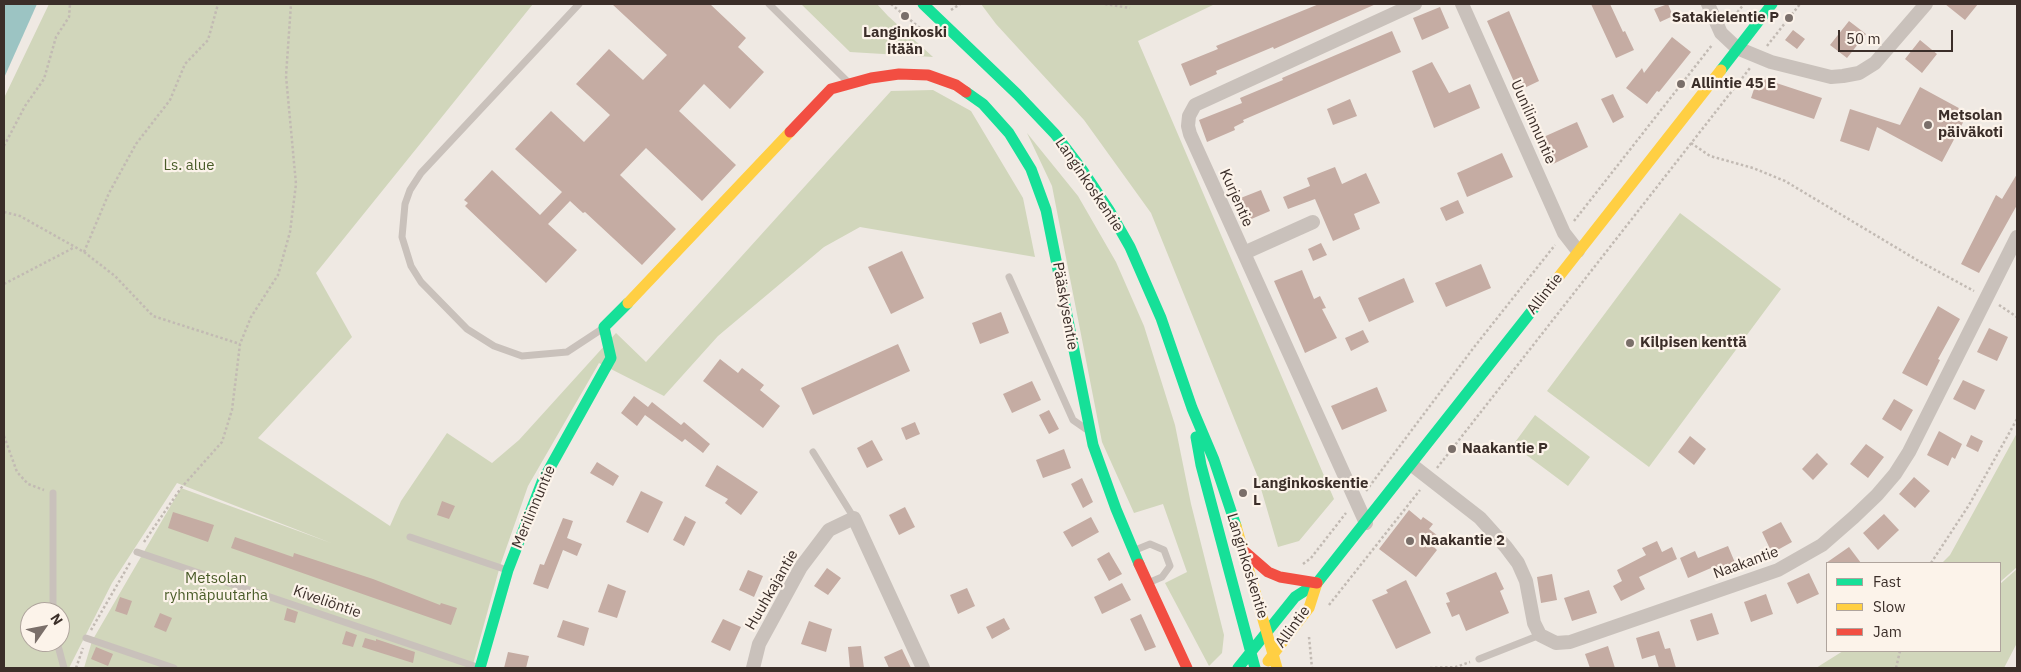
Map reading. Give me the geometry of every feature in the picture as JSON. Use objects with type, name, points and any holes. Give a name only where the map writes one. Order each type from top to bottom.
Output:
[{"type":"street","name":"Langinkoskentie","points":[[923,4],[1018,94],[1054,134],[1087,177],[1130,247],[1161,318],[1192,408],[1214,460],[1245,552],[1277,668]]},
{"type":"street","name":"Kurjentie","points":[[1366,523],[1190,134],[1189,116],[1195,105],[1415,4]]},
{"type":"street","name":"Uunilinnuntie","points":[[1462,4],[1564,233],[1578,251]]},
{"type":"street","points":[[1708,4],[1721,33],[1737,48],[1772,62],[1831,77],[1859,73],[1875,63],[1886,53],[1926,4]]},
{"type":"street","name":"Allintie","points":[[1238,668],[1295,597],[1317,583],[1366,523],[1772,4]]},
{"type":"street","name":"Pääskysentie","points":[[604,327],[831,88],[899,74],[928,75],[956,85],[983,104],[1010,133],[1031,169],[1046,210],[1090,432],[1116,509],[1133,551],[1187,668]]},
{"type":"street","points":[[1244,253],[1313,222]]},
{"type":"street","name":"Naakantie","points":[[1540,635],[1556,643],[1570,642],[1778,570],[1822,545],[1877,495],[1909,452],[2017,237]]},
{"type":"street","name":"Merilinnuntie","points":[[480,668],[508,570],[542,482],[611,358],[604,327]]},
{"type":"street","name":"Langinkoskentie","points":[[1192,408],[1201,465],[1255,668]]},
{"type":"street","points":[[1412,465],[1480,518],[1512,555],[1526,580],[1534,622],[1540,635]]},
{"type":"street","points":[[854,518],[923,668]]},
{"type":"street","name":"Huuhkajantie","points":[[753,668],[759,644],[801,566],[830,530],[854,518]]},
{"type":"street","points":[[1245,552],[1268,572],[1317,583]]},
{"type":"street","name":"Allintie","points":[[1262,668],[1309,608],[1317,583]]},
{"type":"lane","points":[[579,4],[422,173],[410,190],[405,204],[402,236],[411,266],[421,282],[467,329],[494,346],[522,356],[567,352],[604,327]]},
{"type":"lane","points":[[769,4],[850,84]]},
{"type":"lane","points":[[1009,277],[1073,420],[1090,432]]},
{"type":"lane","points":[[813,452],[854,518]]},
{"type":"lane","points":[[52,493],[53,602]]},
{"type":"lane","points":[[410,537],[508,570]]},
{"type":"lane","points":[[1133,551],[1150,544],[1164,550],[1170,566],[1162,577],[1147,584]]},
{"type":"lane","name":"Kiveliöntie","points":[[137,552],[480,668]]},
{"type":"lane","points":[[1479,659],[1540,635]]},
{"type":"lane","points":[[86,638],[174,668]]},
{"type":"lane","points":[[60,652],[64,668]]},
{"type":"path","points":[[4,146],[25,106],[44,78],[56,37],[69,17],[70,4]]},
{"type":"path","points":[[84,252],[109,193],[136,144],[170,100],[185,64],[208,40],[218,4]]},
{"type":"path","points":[[76,668],[86,638],[137,552],[181,488],[222,442],[232,410],[240,344],[251,317],[278,275],[290,232],[296,184],[286,76],[291,4]]},
{"type":"path","points":[[891,4],[925,33],[939,42]]},
{"type":"path","points":[[949,11],[960,4]]},
{"type":"path","points":[[1105,4],[1130,8]]},
{"type":"path","points":[[1303,565],[1311,558],[1355,502],[1365,493],[1475,346],[1744,4]]},
{"type":"path","points":[[1323,612],[1800,4]]},
{"type":"path","points":[[1692,143],[1710,156],[1753,168],[1785,181],[2017,317]]},
{"type":"path","points":[[4,212],[20,216],[84,252],[115,276],[154,316],[240,344]]},
{"type":"path","points":[[4,284],[75,247]]},
{"type":"path","points":[[1932,562],[1969,505],[2017,420]]},
{"type":"path","points":[[4,436],[17,472],[28,484],[52,493]]},
{"type":"path","points":[[1896,668],[1900,652]]},
{"type":"path","points":[[1430,668],[1456,667],[1479,659]]},
{"type":"green space","points":[[49,4],[533,4],[316,273],[352,337],[258,438],[390,526],[401,501],[447,433],[492,463],[519,440],[616,333],[646,362],[891,91],[933,90],[971,111],[1023,198],[1035,257],[860,227],[824,247],[718,336],[664,396],[599,363],[528,486],[500,566],[472,668],[84,668],[92,641],[181,488],[331,543],[177,483],[112,583],[69,668],[4,668],[4,98]]},
{"type":"green space","points":[[801,4],[877,4],[933,57],[850,52]]},
{"type":"green space","points":[[981,4],[1215,4],[1138,41],[1334,499],[1299,541],[1278,547],[1257,475],[1151,213],[1084,120],[996,24]]},
{"type":"green space","points":[[1027,133],[1078,196],[1116,262],[1144,326],[1175,425],[1191,504],[1224,635],[1222,653],[1209,666],[1165,583],[1187,572],[1163,504],[1134,513],[1102,442],[1052,186]]},
{"type":"green space","points":[[1680,213],[1781,289],[1649,467],[1547,391]]},
{"type":"green space","points":[[1535,415],[1590,457],[1568,486],[1513,445]]},
{"type":"green space","points":[[2017,433],[2017,567],[2001,581],[2001,562],[1943,562],[1950,555]]},
{"type":"green space","points":[[2017,569],[2017,643],[2004,668],[1816,668],[1841,652],[2001,652],[2001,583]]},
{"type":"water","points":[[4,4],[37,4],[4,78]]},
{"type":"building","points":[[612,4],[710,4],[746,38],[738,47],[764,72],[730,109],[704,84],[679,111],[736,165],[702,201],[646,148],[620,175],[676,229],[642,265],[585,212],[583,213],[570,201],[548,224],[577,250],[546,283],[465,206],[468,203],[464,200],[492,170],[540,215],[562,192],[515,149],[551,111],[584,142],[610,115],[576,84],[609,49],[643,80],[667,55]]},
{"type":"building","points":[[1319,4],[1376,4],[1274,49],[1273,47],[1216,71],[1217,74],[1190,86],[1181,64],[1218,49],[1216,46]]},
{"type":"building","points":[[1591,4],[1610,4],[1634,50],[1616,58]]},
{"type":"building","points":[[1668,4],[1673,16],[1660,22],[1654,9]]},
{"type":"building","points":[[1945,4],[1978,4],[1965,20]]},
{"type":"building","points":[[1440,7],[1449,28],[1422,40],[1413,18]]},
{"type":"building","points":[[1509,11],[1539,81],[1518,91],[1487,21]]},
{"type":"building","points":[[1849,21],[1866,34],[1847,58],[1830,45]]},
{"type":"building","points":[[1793,30],[1805,39],[1797,49],[1785,40]]},
{"type":"building","points":[[1392,31],[1401,52],[1243,120],[1244,122],[1234,127],[1235,130],[1207,142],[1199,120],[1242,103],[1240,98],[1283,80],[1282,78]]},
{"type":"building","points":[[1672,37],[1691,52],[1647,104],[1626,88],[1642,68],[1644,73]]},
{"type":"building","points":[[1920,40],[1937,54],[1922,73],[1905,59]]},
{"type":"building","points":[[1432,62],[1449,93],[1470,84],[1480,108],[1434,128],[1412,71]]},
{"type":"building","points":[[1758,77],[1822,98],[1814,119],[1751,98]]},
{"type":"building","points":[[1920,87],[1968,113],[1942,162],[1877,127],[1869,151],[1840,141],[1850,109],[1900,125]]},
{"type":"building","points":[[1613,94],[1624,117],[1613,123],[1601,99]]},
{"type":"building","points":[[1350,99],[1357,116],[1333,125],[1327,109]]},
{"type":"building","points":[[1577,122],[1588,147],[1551,165],[1539,139]]},
{"type":"building","points":[[1502,153],[1513,177],[1467,197],[1457,173]]},
{"type":"building","points":[[1335,167],[1342,184],[1366,173],[1380,203],[1354,214],[1360,229],[1333,241],[1315,199],[1288,209],[1283,197],[1310,186],[1307,178]]},
{"type":"building","points":[[2017,174],[2017,205],[1979,273],[1961,264],[1996,195],[2002,199]]},
{"type":"building","points":[[1261,190],[1270,211],[1242,223],[1233,201]]},
{"type":"building","points":[[1458,200],[1464,213],[1446,221],[1440,208]]},
{"type":"building","points":[[1321,243],[1327,255],[1313,261],[1308,249]]},
{"type":"building","points":[[902,251],[924,298],[891,314],[868,267]]},
{"type":"building","points":[[1481,264],[1491,288],[1446,307],[1435,283]]},
{"type":"building","points":[[1302,270],[1314,299],[1320,296],[1326,308],[1322,309],[1337,338],[1305,353],[1274,281]]},
{"type":"building","points":[[1404,278],[1414,302],[1369,322],[1358,298]]},
{"type":"building","points":[[1938,306],[1960,319],[1938,359],[1940,360],[1927,386],[1902,373]]},
{"type":"building","points":[[1001,312],[1009,333],[980,344],[972,323]]},
{"type":"building","points":[[1989,328],[2008,337],[1997,361],[1977,352]]},
{"type":"building","points":[[1363,330],[1369,342],[1351,351],[1345,338]]},
{"type":"building","points":[[898,344],[910,371],[813,415],[801,388]]},
{"type":"building","points":[[720,359],[738,373],[742,368],[764,385],[760,390],[780,406],[763,428],[703,381]]},
{"type":"building","points":[[1963,380],[1985,390],[1975,410],[1953,399]]},
{"type":"building","points":[[1032,381],[1041,400],[1012,413],[1003,394]]},
{"type":"building","points":[[1377,387],[1387,411],[1342,430],[1331,406]]},
{"type":"building","points":[[634,396],[648,407],[652,402],[681,425],[684,422],[710,444],[703,453],[685,439],[682,442],[645,415],[637,426],[621,413]]},
{"type":"building","points":[[1894,399],[1913,410],[1901,431],[1882,419]]},
{"type":"building","points":[[1049,410],[1059,429],[1049,434],[1039,415]]},
{"type":"building","points":[[915,422],[920,434],[906,440],[901,428]]},
{"type":"building","points":[[1939,431],[1962,444],[1955,459],[1952,457],[1948,466],[1927,455]]},
{"type":"building","points":[[1971,435],[1983,441],[1978,452],[1966,446]]},
{"type":"building","points":[[1690,436],[1706,449],[1694,465],[1678,452]]},
{"type":"building","points":[[872,440],[883,460],[867,468],[857,448]]},
{"type":"building","points":[[1866,444],[1884,457],[1868,478],[1850,464]]},
{"type":"building","points":[[1064,449],[1071,468],[1043,478],[1036,460]]},
{"type":"building","points":[[1817,453],[1828,464],[1813,480],[1802,469]]},
{"type":"building","points":[[597,462],[619,476],[613,486],[590,473]]},
{"type":"building","points":[[717,465],[758,492],[741,515],[725,503],[728,499],[705,486]]},
{"type":"building","points":[[1914,477],[1930,491],[1915,508],[1899,494]]},
{"type":"building","points":[[1082,478],[1093,502],[1083,508],[1071,484]]},
{"type":"building","points":[[641,491],[663,502],[648,533],[626,522]]},
{"type":"building","points":[[442,501],[455,506],[449,519],[437,515]]},
{"type":"building","points":[[905,507],[915,527],[899,535],[889,515]]},
{"type":"building","name":"Naakantie 2","points":[[1409,510],[1421,520],[1423,517],[1433,524],[1429,529],[1438,536],[1432,545],[1437,550],[1416,577],[1379,549]]},
{"type":"building","points":[[173,512],[214,525],[208,542],[168,528]]},
{"type":"building","points":[[1884,514],[1899,530],[1878,550],[1863,533]]},
{"type":"building","points":[[685,516],[696,522],[684,546],[673,540]]},
{"type":"building","points":[[1091,517],[1099,532],[1072,547],[1063,532]]},
{"type":"building","points":[[563,518],[573,521],[567,538],[582,544],[577,556],[563,550],[548,589],[533,584],[540,564],[544,565]]},
{"type":"building","points":[[1781,522],[1792,542],[1772,553],[1762,532]]},
{"type":"building","points":[[235,537],[293,557],[294,553],[373,579],[440,605],[441,603],[457,608],[451,625],[231,548]]},
{"type":"building","points":[[1657,541],[1662,552],[1672,547],[1677,559],[1639,577],[1645,589],[1621,601],[1613,586],[1622,581],[1617,570],[1646,555],[1642,548]]},
{"type":"building","points":[[1728,546],[1736,565],[1714,574],[1711,568],[1688,578],[1680,558],[1695,551],[1698,558]]},
{"type":"building","points":[[1849,547],[1860,562],[1827,562]]},
{"type":"building","points":[[1109,552],[1122,574],[1109,581],[1097,559]]},
{"type":"building","points":[[827,568],[841,578],[828,595],[814,586]]},
{"type":"building","points":[[748,570],[763,576],[754,597],[739,590]]},
{"type":"building","points":[[1496,572],[1504,589],[1500,591],[1509,613],[1466,631],[1459,614],[1452,617],[1446,603],[1450,602],[1446,593]]},
{"type":"building","points":[[1809,573],[1819,594],[1797,604],[1787,583]]},
{"type":"building","points":[[1552,574],[1557,600],[1541,603],[1537,577]]},
{"type":"building","points":[[1406,580],[1431,633],[1396,649],[1372,600],[1388,593],[1386,590]]},
{"type":"building","points":[[1122,583],[1131,600],[1102,614],[1094,597]]},
{"type":"building","points":[[608,584],[626,591],[617,618],[598,612]]},
{"type":"building","points":[[967,588],[975,606],[958,614],[950,595]]},
{"type":"building","points":[[1589,590],[1597,613],[1572,621],[1564,598]]},
{"type":"building","points":[[1766,594],[1773,614],[1751,622],[1744,602]]},
{"type":"building","points":[[120,597],[132,601],[127,615],[115,611]]},
{"type":"building","points":[[287,608],[298,612],[295,623],[284,620]]},
{"type":"building","points":[[160,613],[172,618],[166,632],[154,627]]},
{"type":"building","points":[[1712,613],[1719,634],[1697,641],[1690,620]]},
{"type":"building","points":[[1141,614],[1156,647],[1145,651],[1130,619]]},
{"type":"building","points":[[1004,618],[1010,629],[992,639],[986,627]]},
{"type":"building","points":[[723,619],[741,627],[730,651],[711,642]]},
{"type":"building","points":[[563,620],[589,628],[584,646],[557,637]]},
{"type":"building","points":[[809,621],[832,629],[826,652],[801,644]]},
{"type":"building","points":[[346,631],[357,635],[353,647],[342,644]]},
{"type":"building","points":[[1659,631],[1665,649],[1670,648],[1676,668],[1659,668],[1655,655],[1642,659],[1636,638]]},
{"type":"building","points":[[365,638],[376,641],[376,639],[415,652],[413,663],[362,647]]},
{"type":"building","points":[[861,646],[864,668],[850,668],[848,647]]},
{"type":"building","points":[[1608,646],[1615,668],[1590,668],[1585,654]]},
{"type":"building","points":[[96,647],[113,654],[108,666],[91,659]]},
{"type":"building","points":[[902,649],[911,668],[889,668],[884,657]]},
{"type":"building","points":[[508,652],[529,656],[526,668],[504,668]]},
{"type":"traffic: fast","points":[[923,4],[1017,94],[1055,134],[1081,168],[1109,210],[1130,247],[1161,318],[1192,408],[1214,460],[1236,526]]},
{"type":"traffic: fast","points":[[1721,70],[1772,4]]},
{"type":"traffic: fast","points":[[966,92],[983,104],[1009,133],[1031,169],[1046,210],[1093,445],[1116,509],[1139,564]]},
{"type":"traffic: fast","points":[[1238,668],[1295,597],[1317,583],[1557,279]]},
{"type":"traffic: fast","points":[[480,668],[508,570],[542,482],[611,358],[604,327],[628,303]]},
{"type":"traffic: fast","points":[[1196,437],[1201,465],[1255,668]]},
{"type":"traffic: slow","points":[[1557,279],[1721,70]]},
{"type":"traffic: slow","points":[[628,303],[790,132]]},
{"type":"traffic: slow","points":[[1236,526],[1277,668]]},
{"type":"traffic: slow","points":[[1268,661],[1309,608],[1317,583]]},
{"type":"traffic: jam","points":[[790,132],[831,89],[871,78],[899,74],[928,75],[956,85],[966,92]]},
{"type":"traffic: jam","points":[[1245,552],[1268,572],[1280,577],[1317,583]]},
{"type":"traffic: jam","points":[[1139,564],[1187,668]]},
{"type":"place","name":"Langinkoski itään","points":[[905,16]]},
{"type":"place","name":"Satakielentie P","points":[[1789,18]]},
{"type":"place","name":"Allintie 45 E","points":[[1681,84]]},
{"type":"place","name":"Metsolan päiväkoti","points":[[1928,125]]},
{"type":"place","name":"Kilpisen kenttä","points":[[1630,343]]},
{"type":"place","name":"Naakantie P","points":[[1452,449]]},
{"type":"place","name":"Langinkoskentie L","points":[[1243,493]]},
{"type":"place","name":"Naakantie 2","points":[[1410,541]]},
{"type":"park label","name":"Ls. alue","points":[[189,166]]},
{"type":"park label","name":"Metsolan ryhmäpuutarha","points":[[216,588]]}]
